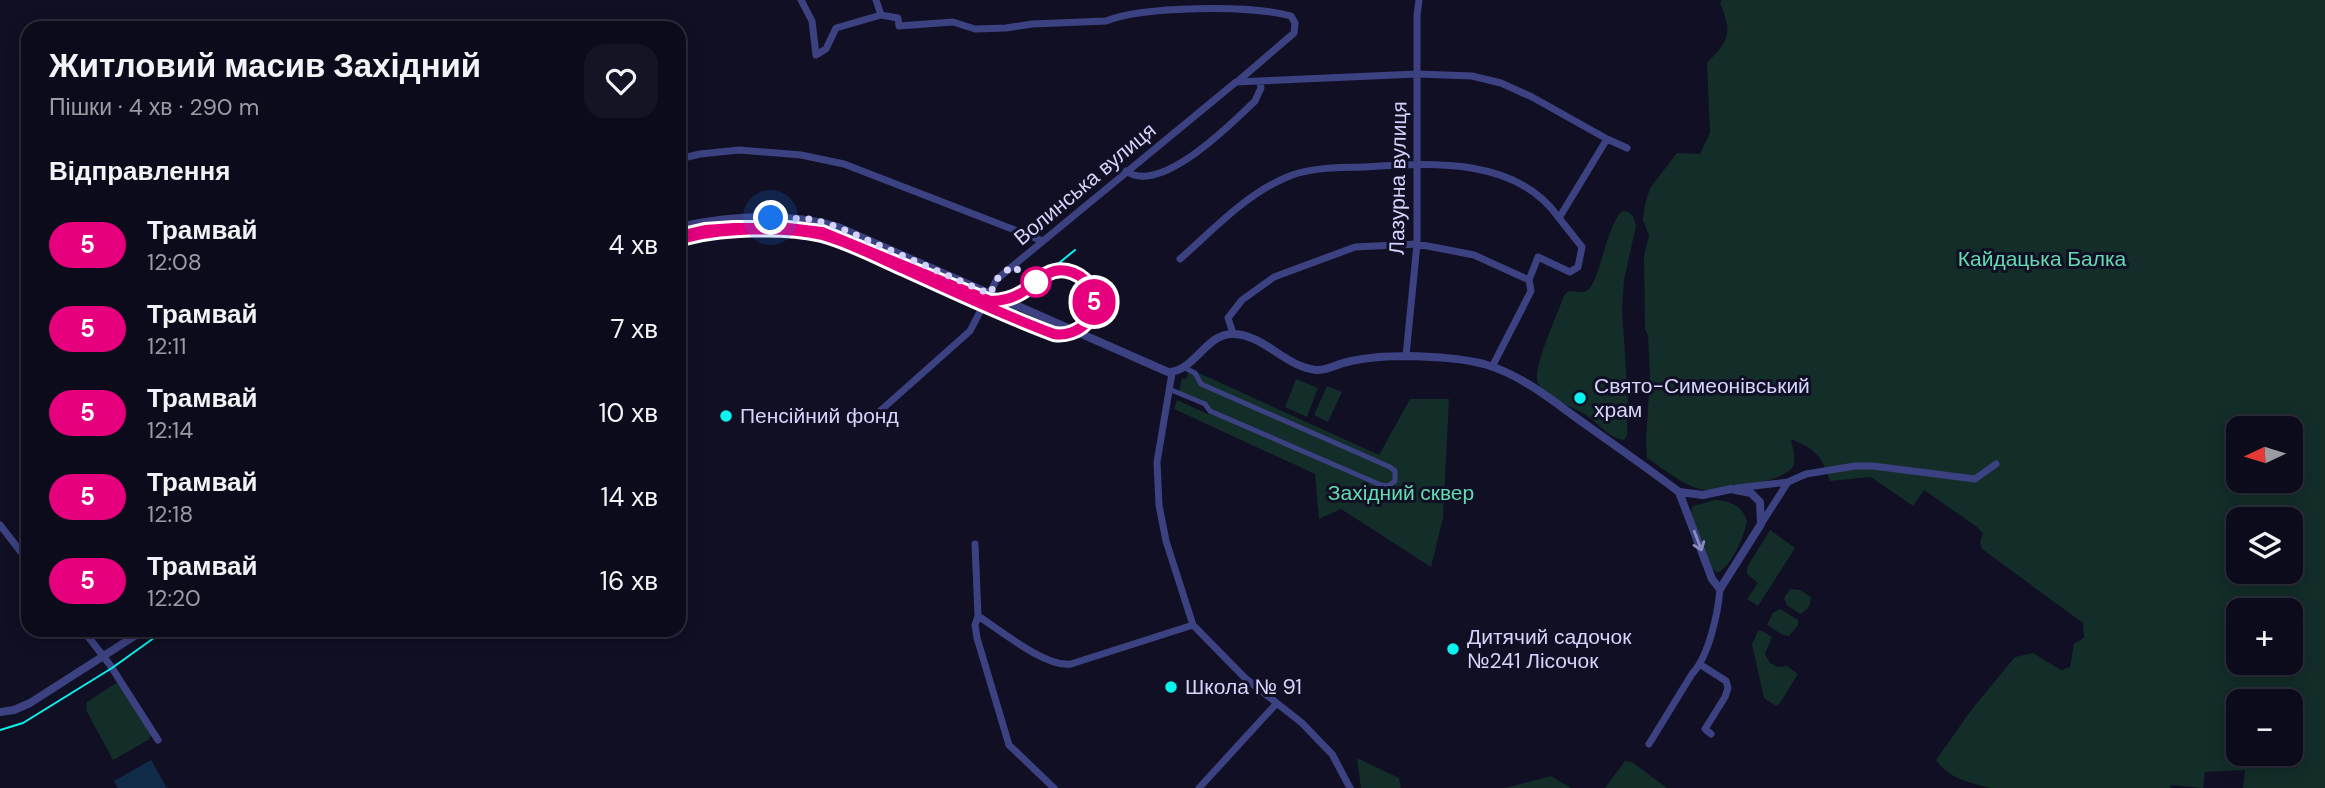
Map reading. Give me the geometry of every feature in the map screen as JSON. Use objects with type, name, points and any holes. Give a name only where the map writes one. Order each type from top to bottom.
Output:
[{"type":"street","points":[[801,0],[812,21],[816,55],[826,49],[836,28],[881,15],[876,0]]},
{"type":"street","points":[[1191,0],[1191,10]]},
{"type":"street","name":"Лазурна вулиця","points":[[1406,356],[1417,244],[1419,0]]},
{"type":"street","name":"Волинська вулиця","points":[[880,411],[970,331],[997,279],[1294,33],[1296,23],[1291,16],[1260,11],[1191,10],[1119,16],[1106,21],[975,29],[953,22],[899,26],[898,18],[881,15]]},
{"type":"street","points":[[1236,82],[1418,74],[1472,76],[1501,83],[1532,97],[1627,148]]},
{"type":"street","points":[[1126,171],[1134,177],[1156,176],[1182,164],[1255,101],[1261,88],[1260,82]]},
{"type":"street","points":[[1559,218],[1607,139]]},
{"type":"street","points":[[686,157],[739,150],[801,155],[844,164],[1042,241]]},
{"type":"street","points":[[1180,259],[1267,186],[1288,176],[1325,169],[1416,163],[1459,165],[1502,175],[1529,189],[1553,209],[1581,247],[1578,267],[1570,272],[1538,257],[1529,280],[1531,291],[1492,367]]},
{"type":"street","points":[[686,226],[735,219],[812,219],[857,234],[1172,373],[1185,368],[1223,336],[1233,333],[1256,341],[1302,366],[1315,370],[1364,358],[1406,356],[1455,358],[1492,367],[1547,395],[1679,492],[1703,495],[1788,482],[1806,474],[1855,466],[1975,479],[1996,464]]},
{"type":"street","points":[[1233,333],[1228,318],[1242,300],[1274,277],[1355,247],[1417,244],[1474,255],[1529,280]]},
{"type":"street","points":[[1169,389],[1205,404],[1210,411],[1381,485],[1391,485],[1395,481],[1395,471],[1390,467],[1201,384],[1195,373],[1185,368]]},
{"type":"street","points":[[1172,373],[1157,462],[1159,505],[1169,552],[1193,625],[1245,678],[1302,723],[1332,754],[1350,788]]},
{"type":"street","points":[[1649,744],[1692,674],[1701,665],[1720,589],[1788,482]]},
{"type":"street","points":[[1731,489],[1751,493],[1758,499],[1762,510],[1761,524]]},
{"type":"street","points":[[1679,492],[1712,579],[1720,589]]},
{"type":"street","points":[[0,525],[21,552]]},
{"type":"street","points":[[975,544],[977,638],[1009,745],[1054,788]]},
{"type":"street","points":[[978,616],[1046,659],[1066,665],[1193,625]]},
{"type":"street","points":[[89,637],[105,657],[158,740]]},
{"type":"street","points":[[0,712],[25,706],[134,637]]},
{"type":"street","points":[[1701,665],[1726,681],[1728,688],[1725,698],[1705,729],[1711,734]]},
{"type":"street","points":[[1199,788],[1276,704]]},
{"type":"green space","name":"Кайдацька Балка","points":[[1722,0],[2325,0],[2325,788],[2243,788],[2245,770],[2205,772],[2203,788],[2171,785],[2170,788],[1990,788],[1960,779],[1947,772],[1936,760],[1972,709],[2015,657],[2033,653],[2061,670],[2070,667],[2074,644],[2084,638],[2083,623],[1982,549],[1980,541],[1983,534],[1977,527],[1924,490],[1913,506],[1871,477],[1830,481],[1817,454],[1791,439],[1795,459],[1788,472],[1764,482],[1719,490],[1692,486],[1647,458],[1650,375],[1648,336],[1645,329],[1644,255],[1649,236],[1643,220],[1645,205],[1650,188],[1677,153],[1700,154],[1710,133],[1707,63],[1727,36],[1727,22],[1720,3]]},
{"type":"green space","points":[[1623,211],[1633,216],[1636,226],[1624,280],[1622,310],[1628,400],[1627,435],[1624,440],[1613,436],[1583,413],[1547,393],[1538,383],[1537,376],[1542,353],[1564,295],[1569,291],[1586,291],[1591,287],[1612,227]]},
{"type":"green space","name":"Західний сквер","points":[[1190,369],[1379,455],[1410,399],[1449,399],[1443,518],[1431,567],[1341,509],[1319,519],[1315,474],[1174,409],[1177,400],[1208,414],[1210,411],[1205,404],[1179,391],[1182,378],[1186,379]]},
{"type":"green space","points":[[1296,379],[1318,388],[1307,417],[1285,407]]},
{"type":"green space","points":[[1327,386],[1342,392],[1328,422],[1314,415]]},
{"type":"green space","points":[[1715,500],[1735,505],[1747,521],[1732,558],[1717,573],[1712,568],[1692,520],[1691,510],[1693,506]]},
{"type":"green space","points":[[1770,530],[1795,548],[1758,606],[1747,599],[1758,583],[1747,574],[1747,567]]},
{"type":"green space","points":[[1790,589],[1800,590],[1811,597],[1809,607],[1800,614],[1787,605],[1784,598]]},
{"type":"green space","points":[[1780,609],[1798,620],[1798,625],[1789,636],[1767,625],[1773,613]]},
{"type":"green space","points":[[1758,631],[1772,637],[1765,654],[1770,663],[1777,667],[1787,666],[1798,674],[1776,706],[1764,698],[1752,644]]},
{"type":"green space","points":[[119,681],[151,735],[148,740],[113,760],[86,710],[87,702]]},
{"type":"green space","points":[[1357,758],[1399,778],[1401,788],[1361,788]]},
{"type":"green space","points":[[1625,761],[1632,762],[1667,788],[1605,788]]},
{"type":"green space","points":[[1551,776],[1571,788],[1505,788]]},
{"type":"water","points":[[151,760],[167,788],[118,788],[114,781]]},
{"type":"tram line","points":[[686,235],[734,228],[787,227],[822,232],[990,301],[1013,297],[1047,274],[1067,271],[1079,276],[1089,285],[1094,309],[1079,329],[1054,334],[822,235],[789,230],[750,230],[686,238]]},
{"type":"tram line","name":"5","points":[[686,234],[734,228],[798,228],[822,232],[835,235],[990,301],[999,301],[1022,293],[1043,276],[1054,271],[1074,272],[1085,280],[1093,292],[1093,312],[1079,330],[1069,335],[1054,334],[821,235],[787,231],[733,232],[686,238]]},
{"type":"tram line","points":[[1048,272],[1075,250]]},
{"type":"tram line","points":[[0,730],[23,723],[112,668],[155,637]]},
{"type":"place","name":"Свято-Симеонівський храм","points":[[1580,398]]},
{"type":"place","name":"Пенсійний фонд","points":[[726,416]]},
{"type":"place","name":"Дитячий садочок №241 Лісочок","points":[[1453,649]]},
{"type":"place","name":"Школа № 91","points":[[1171,687]]},
{"type":"route","points":[[771,218],[812,219],[838,227],[990,294],[997,279],[1012,266],[1036,282]]}]
